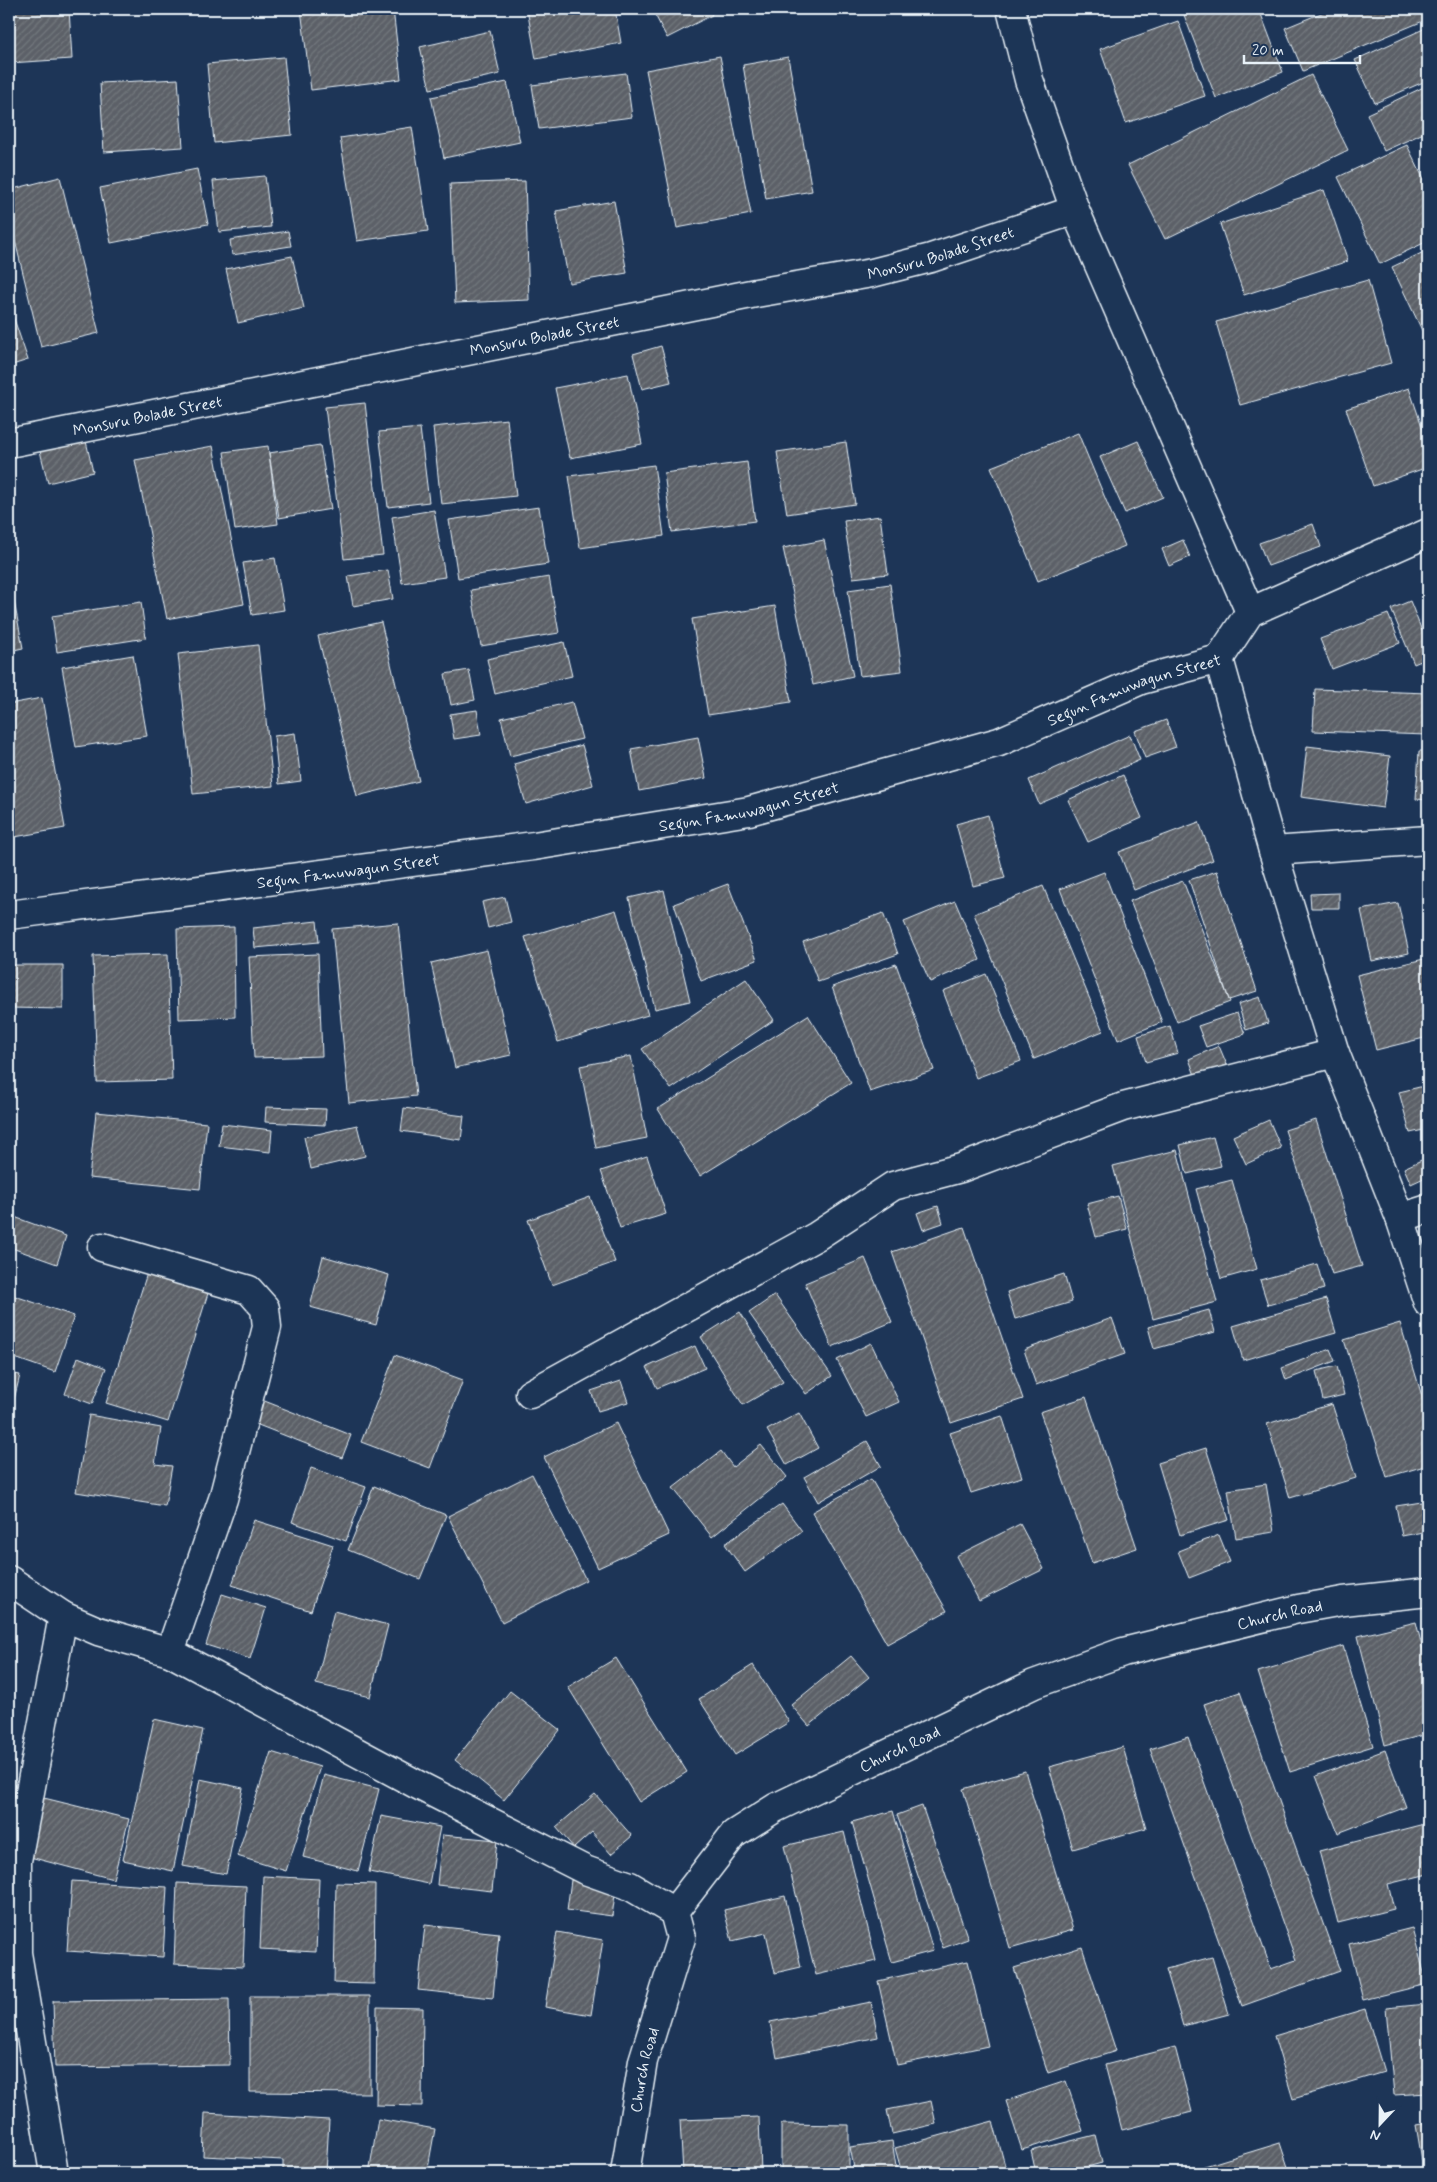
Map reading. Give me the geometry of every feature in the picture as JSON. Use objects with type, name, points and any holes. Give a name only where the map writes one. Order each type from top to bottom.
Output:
[{"type":"street","points":[[1011,9],[1029,80],[1075,210],[1250,612],[1428,533]]},
{"type":"street","name":"Monsuru Bolade Street","points":[[9,443],[756,293],[872,273],[931,258],[1075,210]]},
{"type":"street","name":"Segun Famuwagun Street","points":[[9,915],[534,846],[749,811],[999,742],[1142,680],[1219,660],[1250,612]]},
{"type":"street","points":[[1219,660],[1273,851],[1334,1053],[1400,1218],[1428,1303]]},
{"type":"street","points":[[1273,851],[1428,840]]},
{"type":"street","points":[[530,1394],[817,1236],[893,1186],[961,1168],[1123,1107],[1334,1053]]},
{"type":"street","points":[[1400,1218],[1428,1209]]},
{"type":"street","points":[[102,1247],[249,1290],[265,1308],[267,1327],[223,1499],[170,1652]]},
{"type":"street","points":[[9,1580],[63,1616],[98,1631],[170,1652],[425,1788],[585,1870],[630,1886],[674,1912]]},
{"type":"street","name":"Church Road","points":[[626,2173],[643,2061],[681,1938],[674,1912],[734,1834],[775,1808],[1034,1684],[1123,1652],[1298,1609],[1343,1601],[1428,1592]]},
{"type":"street","points":[[54,2173],[17,1953],[17,1861],[63,1616]]},
{"type":"building","points":[[9,9],[69,9],[72,59],[9,63]]},
{"type":"building","points":[[301,9],[393,9],[401,79],[311,90]]},
{"type":"building","points":[[527,9],[615,9],[621,43],[536,59]]},
{"type":"building","points":[[652,9],[709,9],[712,15],[667,38]]},
{"type":"building","points":[[1200,9],[1259,9],[1283,72],[1216,98],[1184,15]]},
{"type":"building","points":[[1273,9],[1291,9],[1275,15]]},
{"type":"building","points":[[1331,9],[1428,9],[1428,19],[1303,71],[1285,28]]},
{"type":"building","points":[[1178,21],[1205,96],[1126,123],[1100,49]]},
{"type":"building","points":[[1428,27],[1428,80],[1375,103],[1355,60]]},
{"type":"building","points":[[490,31],[500,74],[430,89],[420,47]]},
{"type":"building","points":[[720,56],[751,214],[677,228],[646,70]]},
{"type":"building","points":[[284,57],[292,135],[214,143],[207,64]]},
{"type":"building","points":[[788,57],[812,191],[766,199],[743,65]]},
{"type":"building","points":[[626,73],[632,117],[539,129],[532,85]]},
{"type":"building","points":[[1311,75],[1348,150],[1165,239],[1128,165]]},
{"type":"building","points":[[178,79],[183,147],[104,152],[100,83]]},
{"type":"building","points":[[507,82],[520,142],[444,158],[431,97]]},
{"type":"building","points":[[1428,85],[1428,131],[1384,151],[1367,114]]},
{"type":"building","points":[[412,127],[428,231],[357,241],[340,138]]},
{"type":"building","points":[[1407,145],[1428,188],[1428,241],[1380,264],[1338,177]]},
{"type":"building","points":[[197,169],[208,224],[111,243],[100,188]]},
{"type":"building","points":[[265,176],[271,227],[219,232],[213,181]]},
{"type":"building","points":[[60,177],[99,333],[41,347],[9,216],[9,190]]},
{"type":"building","points":[[525,181],[529,300],[455,303],[450,184]]},
{"type":"building","points":[[1324,190],[1348,261],[1244,295],[1220,224]]},
{"type":"building","points":[[614,201],[627,273],[569,283],[556,211]]},
{"type":"building","points":[[288,231],[291,246],[232,255],[230,240]]},
{"type":"building","points":[[1428,250],[1428,343],[1392,267]]},
{"type":"building","points":[[292,256],[304,308],[238,323],[226,269]]},
{"type":"building","points":[[1368,280],[1391,363],[1240,405],[1216,322]]},
{"type":"building","points":[[13,316],[28,360],[9,366],[9,317]]},
{"type":"building","points":[[661,346],[671,382],[642,389],[633,354]]},
{"type":"building","points":[[628,374],[642,444],[570,458],[555,388]]},
{"type":"building","points":[[1409,388],[1428,444],[1428,467],[1373,486],[1346,409]]},
{"type":"building","points":[[365,403],[383,555],[344,559],[325,407]]},
{"type":"building","points":[[507,419],[516,496],[441,504],[433,427]]},
{"type":"building","points":[[420,428],[429,502],[388,507],[379,432]]},
{"type":"building","points":[[1078,433],[1125,546],[1038,581],[991,467]]},
{"type":"building","points":[[86,441],[93,472],[48,483],[40,451]]},
{"type":"building","points":[[1138,441],[1163,497],[1125,513],[1100,457]]},
{"type":"building","points":[[846,442],[855,504],[787,514],[777,452]]},
{"type":"building","points":[[320,445],[331,509],[279,518],[269,453]]},
{"type":"building","points":[[213,446],[244,604],[167,619],[135,460]]},
{"type":"building","points":[[268,446],[278,524],[235,530],[224,452]]},
{"type":"building","points":[[747,462],[755,521],[672,532],[664,473]]},
{"type":"building","points":[[654,465],[664,536],[580,548],[569,476]]},
{"type":"building","points":[[539,507],[548,564],[458,578],[449,520]]},
{"type":"building","points":[[434,510],[445,577],[402,583],[392,517]]},
{"type":"building","points":[[880,516],[888,574],[853,578],[844,521]]},
{"type":"building","points":[[1313,524],[1321,547],[1268,566],[1259,543]]},
{"type":"building","points":[[824,540],[853,676],[813,685],[783,548]]},
{"type":"building","points":[[1183,540],[1190,557],[1169,566],[1162,549]]},
{"type":"building","points":[[275,558],[284,610],[252,615],[243,563]]},
{"type":"building","points":[[388,570],[393,599],[353,606],[348,576]]},
{"type":"building","points":[[9,575],[23,648],[9,651]]},
{"type":"building","points":[[549,577],[559,633],[481,646],[471,590]]},
{"type":"building","points":[[890,584],[902,671],[860,676],[848,590]]},
{"type":"building","points":[[1410,601],[1428,646],[1428,658],[1414,664],[1391,609]]},
{"type":"building","points":[[141,602],[146,638],[57,652],[52,616]]},
{"type":"building","points":[[775,606],[791,702],[708,715],[692,619]]},
{"type":"building","points":[[1388,614],[1400,643],[1332,669],[1320,639]]},
{"type":"building","points":[[381,622],[419,781],[357,796],[318,636]]},
{"type":"building","points":[[564,642],[572,676],[495,694],[487,659]]},
{"type":"building","points":[[258,645],[273,786],[193,794],[178,654]]},
{"type":"building","points":[[133,655],[147,736],[76,747],[62,667]]},
{"type":"building","points":[[469,670],[475,700],[451,705],[445,674]]},
{"type":"building","points":[[1315,689],[1428,693],[1427,735],[1313,731]]},
{"type":"building","points":[[42,698],[65,828],[9,838],[9,704]]},
{"type":"building","points":[[572,702],[582,739],[510,756],[501,718]]},
{"type":"building","points":[[477,710],[481,735],[454,739],[450,714]]},
{"type":"building","points":[[1166,720],[1176,747],[1145,758],[1135,731]]},
{"type":"building","points":[[295,733],[301,781],[279,784],[274,736]]},
{"type":"building","points":[[1130,735],[1140,760],[1039,804],[1029,780]]},
{"type":"building","points":[[698,737],[706,778],[639,791],[631,749]]},
{"type":"building","points":[[582,745],[593,785],[526,804],[514,764]]},
{"type":"building","points":[[1307,746],[1390,756],[1383,808],[1301,797]]},
{"type":"building","points":[[1419,751],[1428,751],[1428,800],[1416,799]]},
{"type":"building","points":[[1123,775],[1142,818],[1088,842],[1068,800]]},
{"type":"building","points":[[988,815],[1005,878],[973,886],[956,824]]},
{"type":"building","points":[[1199,822],[1213,860],[1134,890],[1119,852]]},
{"type":"building","points":[[1217,871],[1257,991],[1229,1000],[1189,880]]},
{"type":"building","points":[[1104,872],[1162,1022],[1118,1040],[1060,889]]},
{"type":"building","points":[[1183,881],[1230,1002],[1177,1022],[1130,901]]},
{"type":"building","points":[[728,884],[757,960],[701,981],[674,904]]},
{"type":"building","points":[[1043,886],[1103,1031],[1034,1059],[974,914]]},
{"type":"building","points":[[664,890],[690,1001],[655,1009],[629,898]]},
{"type":"building","points":[[1339,893],[1339,908],[1311,908],[1310,894]]},
{"type":"building","points":[[505,897],[511,922],[488,928],[482,902]]},
{"type":"building","points":[[955,901],[980,960],[930,982],[904,922]]},
{"type":"building","points":[[1398,903],[1409,953],[1372,961],[1361,910]]},
{"type":"building","points":[[616,910],[648,1015],[558,1042],[525,937]]},
{"type":"building","points":[[883,913],[898,954],[818,982],[803,942]]},
{"type":"building","points":[[317,921],[319,942],[255,948],[253,928]]},
{"type":"building","points":[[398,923],[416,1096],[349,1103],[332,929]]},
{"type":"building","points":[[234,927],[235,1017],[179,1019],[177,929]]},
{"type":"building","points":[[487,950],[511,1055],[455,1068],[431,963]]},
{"type":"building","points":[[168,954],[172,1080],[97,1082],[93,956]]},
{"type":"building","points":[[318,954],[322,1056],[254,1058],[249,957]]},
{"type":"building","points":[[1428,958],[1428,1037],[1376,1050],[1357,975]]},
{"type":"building","points":[[896,964],[934,1070],[870,1092],[832,987]]},
{"type":"building","points":[[9,965],[63,965],[63,1009],[9,1008]]},
{"type":"building","points":[[986,974],[1021,1061],[976,1078],[943,991]]},
{"type":"building","points":[[746,979],[774,1020],[671,1089],[642,1049]]},
{"type":"building","points":[[1260,997],[1268,1023],[1246,1030],[1238,1004]]},
{"type":"building","points":[[1237,1013],[1245,1034],[1206,1047],[1198,1026]]},
{"type":"building","points":[[808,1015],[851,1083],[700,1176],[658,1109]]},
{"type":"building","points":[[1170,1026],[1178,1053],[1146,1062],[1138,1036]]},
{"type":"building","points":[[1219,1046],[1227,1065],[1196,1078],[1189,1059]]},
{"type":"building","points":[[631,1056],[647,1138],[596,1148],[580,1066]]},
{"type":"building","points":[[1428,1085],[1428,1129],[1410,1133],[1399,1092]]},
{"type":"building","points":[[266,1107],[326,1109],[325,1125],[265,1122]]},
{"type":"building","points":[[404,1108],[464,1116],[461,1140],[401,1131]]},
{"type":"building","points":[[96,1112],[207,1123],[200,1189],[89,1178]]},
{"type":"building","points":[[1269,1120],[1281,1148],[1246,1164],[1233,1136]]},
{"type":"building","points":[[1316,1120],[1362,1266],[1332,1274],[1285,1130]]},
{"type":"building","points":[[222,1124],[272,1130],[270,1152],[219,1146]]},
{"type":"building","points":[[357,1125],[365,1156],[311,1169],[304,1137]]},
{"type":"building","points":[[1213,1137],[1221,1166],[1187,1174],[1180,1145]]},
{"type":"building","points":[[1177,1150],[1217,1302],[1153,1319],[1113,1166]]},
{"type":"building","points":[[647,1156],[666,1214],[620,1228],[601,1171]]},
{"type":"building","points":[[1428,1157],[1428,1176],[1411,1184],[1404,1168]]},
{"type":"building","points":[[1232,1180],[1257,1269],[1221,1279],[1196,1189]]},
{"type":"building","points":[[1118,1196],[1127,1229],[1096,1237],[1087,1204]]},
{"type":"building","points":[[590,1197],[615,1262],[552,1285],[528,1220]]},
{"type":"building","points":[[938,1206],[943,1223],[923,1230],[917,1213]]},
{"type":"building","points":[[9,1215],[66,1236],[57,1264],[9,1247]]},
{"type":"building","points":[[964,1227],[1023,1399],[951,1423],[892,1252]]},
{"type":"building","points":[[323,1256],[389,1275],[376,1325],[310,1307]]},
{"type":"building","points":[[865,1258],[892,1322],[832,1347],[805,1283]]},
{"type":"building","points":[[1317,1264],[1324,1289],[1268,1305],[1260,1280]]},
{"type":"building","points":[[148,1270],[209,1290],[168,1422],[106,1403]]},
{"type":"building","points":[[1064,1274],[1072,1302],[1015,1319],[1007,1292]]},
{"type":"building","points":[[9,1294],[74,1316],[55,1372],[9,1356]]},
{"type":"building","points":[[775,1295],[832,1376],[806,1394],[749,1313]]},
{"type":"building","points":[[1326,1299],[1336,1333],[1243,1360],[1233,1326]]},
{"type":"building","points":[[1209,1310],[1215,1332],[1154,1349],[1148,1327]]},
{"type":"building","points":[[740,1312],[783,1382],[743,1405],[701,1337]]},
{"type":"building","points":[[1112,1318],[1125,1354],[1036,1385],[1024,1350]]},
{"type":"building","points":[[1400,1323],[1428,1416],[1428,1465],[1387,1477],[1344,1340]]},
{"type":"building","points":[[871,1343],[899,1402],[866,1417],[837,1360]]},
{"type":"building","points":[[695,1346],[705,1368],[657,1388],[647,1367]]},
{"type":"building","points":[[1330,1349],[1335,1361],[1286,1380],[1282,1368]]},
{"type":"building","points":[[395,1355],[463,1380],[430,1468],[361,1442]]},
{"type":"building","points":[[78,1357],[106,1368],[92,1404],[65,1394]]},
{"type":"building","points":[[1337,1366],[1344,1395],[1323,1400],[1316,1371]]},
{"type":"building","points":[[9,1373],[20,1375],[9,1420]]},
{"type":"building","points":[[621,1381],[628,1402],[598,1411],[591,1391]]},
{"type":"building","points":[[1086,1397],[1137,1548],[1092,1563],[1040,1412]]},
{"type":"building","points":[[262,1400],[351,1435],[342,1458],[253,1423]]},
{"type":"building","points":[[1332,1404],[1356,1478],[1290,1498],[1267,1424]]},
{"type":"building","points":[[799,1413],[818,1448],[787,1465],[767,1430]]},
{"type":"building","points":[[89,1415],[161,1428],[155,1464],[172,1466],[165,1506],[76,1492]]},
{"type":"building","points":[[1002,1416],[1022,1477],[971,1493],[950,1433]]},
{"type":"building","points":[[616,1423],[669,1535],[598,1568],[544,1457]]},
{"type":"building","points":[[867,1441],[881,1466],[818,1502],[804,1477]]},
{"type":"building","points":[[761,1445],[787,1477],[712,1537],[673,1488],[721,1451],[733,1467]]},
{"type":"building","points":[[1206,1448],[1229,1520],[1180,1535],[1158,1463]]},
{"type":"building","points":[[311,1468],[366,1487],[346,1541],[292,1522]]},
{"type":"building","points":[[532,1474],[586,1580],[502,1622],[448,1516]]},
{"type":"building","points":[[871,1479],[947,1611],[887,1644],[812,1512]]},
{"type":"building","points":[[1266,1484],[1274,1532],[1236,1538],[1228,1490]]},
{"type":"building","points":[[374,1486],[446,1515],[420,1579],[348,1550]]},
{"type":"building","points":[[1428,1501],[1428,1531],[1402,1536],[1396,1506]]},
{"type":"building","points":[[782,1504],[802,1531],[745,1572],[725,1544]]},
{"type":"building","points":[[254,1520],[333,1545],[311,1611],[232,1585]]},
{"type":"building","points":[[1020,1524],[1044,1569],[979,1601],[956,1556]]},
{"type":"building","points":[[1219,1535],[1230,1562],[1189,1578],[1178,1551]]},
{"type":"building","points":[[222,1594],[266,1608],[250,1659],[206,1645]]},
{"type":"building","points":[[334,1611],[388,1625],[370,1697],[316,1684]]},
{"type":"building","points":[[1416,1622],[1428,1671],[1428,1734],[1385,1745],[1358,1636]]},
{"type":"building","points":[[1343,1646],[1373,1746],[1290,1772],[1258,1672]]},
{"type":"building","points":[[851,1656],[869,1677],[809,1726],[791,1705]]},
{"type":"building","points":[[616,1658],[687,1772],[639,1802],[568,1687]]},
{"type":"building","points":[[753,1665],[789,1722],[735,1755],[699,1699]]},
{"type":"building","points":[[510,1691],[560,1730],[504,1800],[455,1760]]},
{"type":"building","points":[[1240,1692],[1340,1971],[1242,2006],[1150,1749],[1188,1737],[1271,1969],[1296,1960],[1204,1704]]},
{"type":"building","points":[[154,1719],[203,1730],[173,1871],[123,1860]]},
{"type":"building","points":[[1123,1747],[1146,1828],[1073,1849],[1049,1767]]},
{"type":"building","points":[[1385,1750],[1406,1807],[1338,1833],[1316,1776]]},
{"type":"building","points":[[271,1752],[320,1767],[286,1871],[237,1856]]},
{"type":"building","points":[[1025,1771],[1073,1930],[1010,1948],[963,1789]]},
{"type":"building","points":[[324,1775],[379,1789],[358,1871],[303,1857]]},
{"type":"building","points":[[200,1779],[243,1788],[226,1874],[183,1866]]},
{"type":"building","points":[[595,1794],[632,1836],[611,1854],[592,1832],[574,1848],[556,1827]]},
{"type":"building","points":[[44,1798],[129,1819],[113,1879],[30,1857]]},
{"type":"building","points":[[922,1806],[968,1939],[943,1948],[897,1815]]},
{"type":"building","points":[[893,1811],[933,1951],[892,1962],[852,1822]]},
{"type":"building","points":[[381,1816],[440,1827],[429,1884],[369,1872]]},
{"type":"building","points":[[1424,1824],[1428,1839],[1428,1874],[1388,1884],[1394,1909],[1338,1923],[1319,1851]]},
{"type":"building","points":[[844,1832],[876,1961],[816,1975],[784,1846]]},
{"type":"building","points":[[442,1835],[497,1840],[492,1891],[437,1885]]},
{"type":"building","points":[[263,1876],[319,1879],[316,1952],[260,1949]]},
{"type":"building","points":[[571,1880],[616,1887],[612,1916],[567,1910]]},
{"type":"building","points":[[72,1881],[167,1887],[163,1957],[67,1951]]},
{"type":"building","points":[[177,1883],[246,1886],[243,1967],[174,1964]]},
{"type":"building","points":[[336,1883],[375,1884],[374,1984],[334,1983]]},
{"type":"building","points":[[785,1896],[801,1967],[775,1973],[766,1933],[732,1941],[724,1910]]},
{"type":"building","points":[[425,1925],[499,1933],[493,1998],[418,1990]]},
{"type":"building","points":[[1412,1928],[1427,1984],[1363,2000],[1349,1944]]},
{"type":"building","points":[[557,1932],[603,1940],[591,2015],[545,2007]]},
{"type":"building","points":[[1082,1947],[1116,2051],[1048,2073],[1014,1968]]},
{"type":"building","points":[[1212,1957],[1229,2014],[1183,2026],[1166,1969]]},
{"type":"building","points":[[968,1961],[988,2046],[897,2065],[878,1981]]},
{"type":"building","points":[[250,1996],[370,1996],[370,2093],[250,2092]]},
{"type":"building","points":[[229,1999],[230,2065],[55,2067],[53,2001]]},
{"type":"building","points":[[871,2002],[878,2037],[777,2058],[770,2022]]},
{"type":"building","points":[[1426,2004],[1428,2093],[1394,2095],[1386,2008]]},
{"type":"building","points":[[377,2007],[423,2008],[422,2106],[376,2105]]},
{"type":"building","points":[[1365,2009],[1384,2072],[1293,2099],[1274,2036]]},
{"type":"building","points":[[1175,2047],[1192,2112],[1122,2130],[1105,2065]]},
{"type":"building","points":[[1066,2081],[1083,2131],[1022,2150],[1006,2101]]},
{"type":"building","points":[[931,2101],[936,2124],[892,2134],[887,2110]]},
{"type":"building","points":[[205,2113],[329,2120],[326,2173],[283,2173],[283,2160],[203,2156]]},
{"type":"building","points":[[759,2117],[761,2173],[683,2173],[680,2120]]},
{"type":"building","points":[[378,2119],[435,2129],[427,2173],[369,2173]]},
{"type":"building","points":[[993,2121],[1007,2173],[902,2173],[895,2148]]},
{"type":"building","points":[[1428,2123],[1428,2159],[1422,2160],[1416,2125]]},
{"type":"building","points":[[781,2124],[849,2125],[849,2173],[781,2173]]},
{"type":"building","points":[[1095,2135],[1102,2163],[1083,2168],[1084,2173],[1036,2173],[1031,2151]]},
{"type":"building","points":[[892,2141],[897,2173],[855,2173],[850,2147]]},
{"type":"building","points":[[1280,2143],[1290,2173],[1200,2173],[1198,2168]]}]
